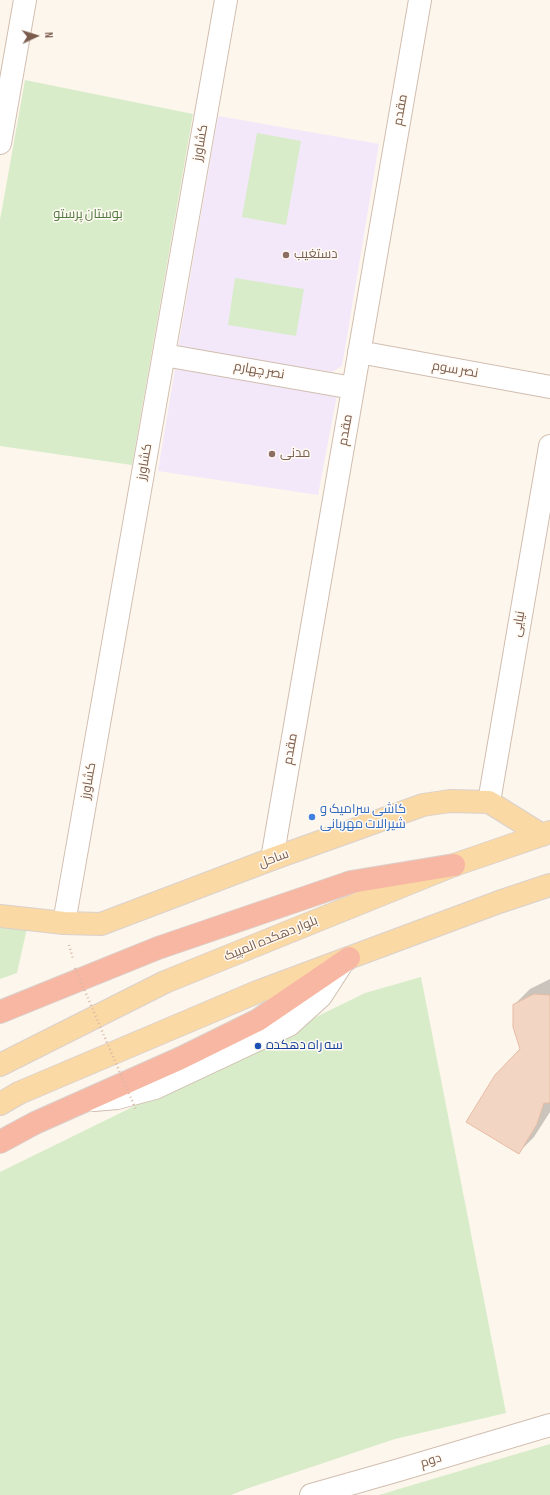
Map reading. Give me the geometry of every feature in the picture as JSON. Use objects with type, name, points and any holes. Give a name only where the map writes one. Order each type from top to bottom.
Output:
[{"type":"highway","points":[[0,1012],[158,948],[351,882],[454,865]]},
{"type":"highway","points":[[0,1142],[35,1123],[181,1058],[258,1020],[346,960]]},
{"type":"main road","name":"ساحل","points":[[0,916],[64,924],[101,924],[272,859],[423,805],[450,801],[489,802]]},
{"type":"main road","points":[[489,802],[546,834]]},
{"type":"main road","name":"بلوار دهکده المپیک","points":[[0,1065],[165,982],[454,865],[546,834]]},
{"type":"main road","points":[[0,1104],[19,1094],[257,992],[499,902],[550,885]]},
{"type":"street","points":[[0,143],[25,0]]},
{"type":"street","name":"کشاورز","points":[[64,924],[226,0]]},
{"type":"street","name":"مقدم","points":[[272,859],[420,0]]},
{"type":"street","name":"نصر سوم","points":[[360,352],[550,387]]},
{"type":"street","name":"نصر چهارم","points":[[164,355],[353,388]]},
{"type":"street","name":"نیایی","points":[[489,802],[550,446]]},
{"type":"street","name":"دوم","points":[[311,1495],[550,1425]]},
{"type":"path","points":[[75,968],[136,1110]]},
{"type":"shaded area","points":[[218,116],[379,144],[342,366],[332,372],[178,348]]},
{"type":"shaded area","points":[[175,369],[337,395],[318,495],[158,471]]},
{"type":"green space","name":"بوستان پرستو","points":[[25,80],[193,114],[132,465],[0,446],[0,220]]},
{"type":"green space","points":[[257,133],[301,141],[286,225],[242,217]]},
{"type":"green space","points":[[235,278],[304,289],[296,336],[228,325]]},
{"type":"green space","points":[[0,925],[27,928],[17,973],[0,979]]},
{"type":"green space","points":[[421,977],[506,1413],[395,1439],[231,1495],[0,1495],[0,1172],[365,993]]},
{"type":"green space","points":[[550,1444],[550,1495],[379,1495]]},
{"type":"building","points":[[534,994],[550,995],[550,1103],[544,1103],[537,1124],[519,1154],[466,1122],[495,1075],[520,1049],[513,1027],[513,1005]]},
{"type":"place","name":"دستغیب","points":[[286,255]]},
{"type":"place","name":"مدنی","points":[[272,454]]},
{"type":"place","name":"کاشی سرامیک و شیرالات مهربانی","points":[[312,817]]},
{"type":"place","name":"سه راه دهکده","points":[[258,1046]]}]
